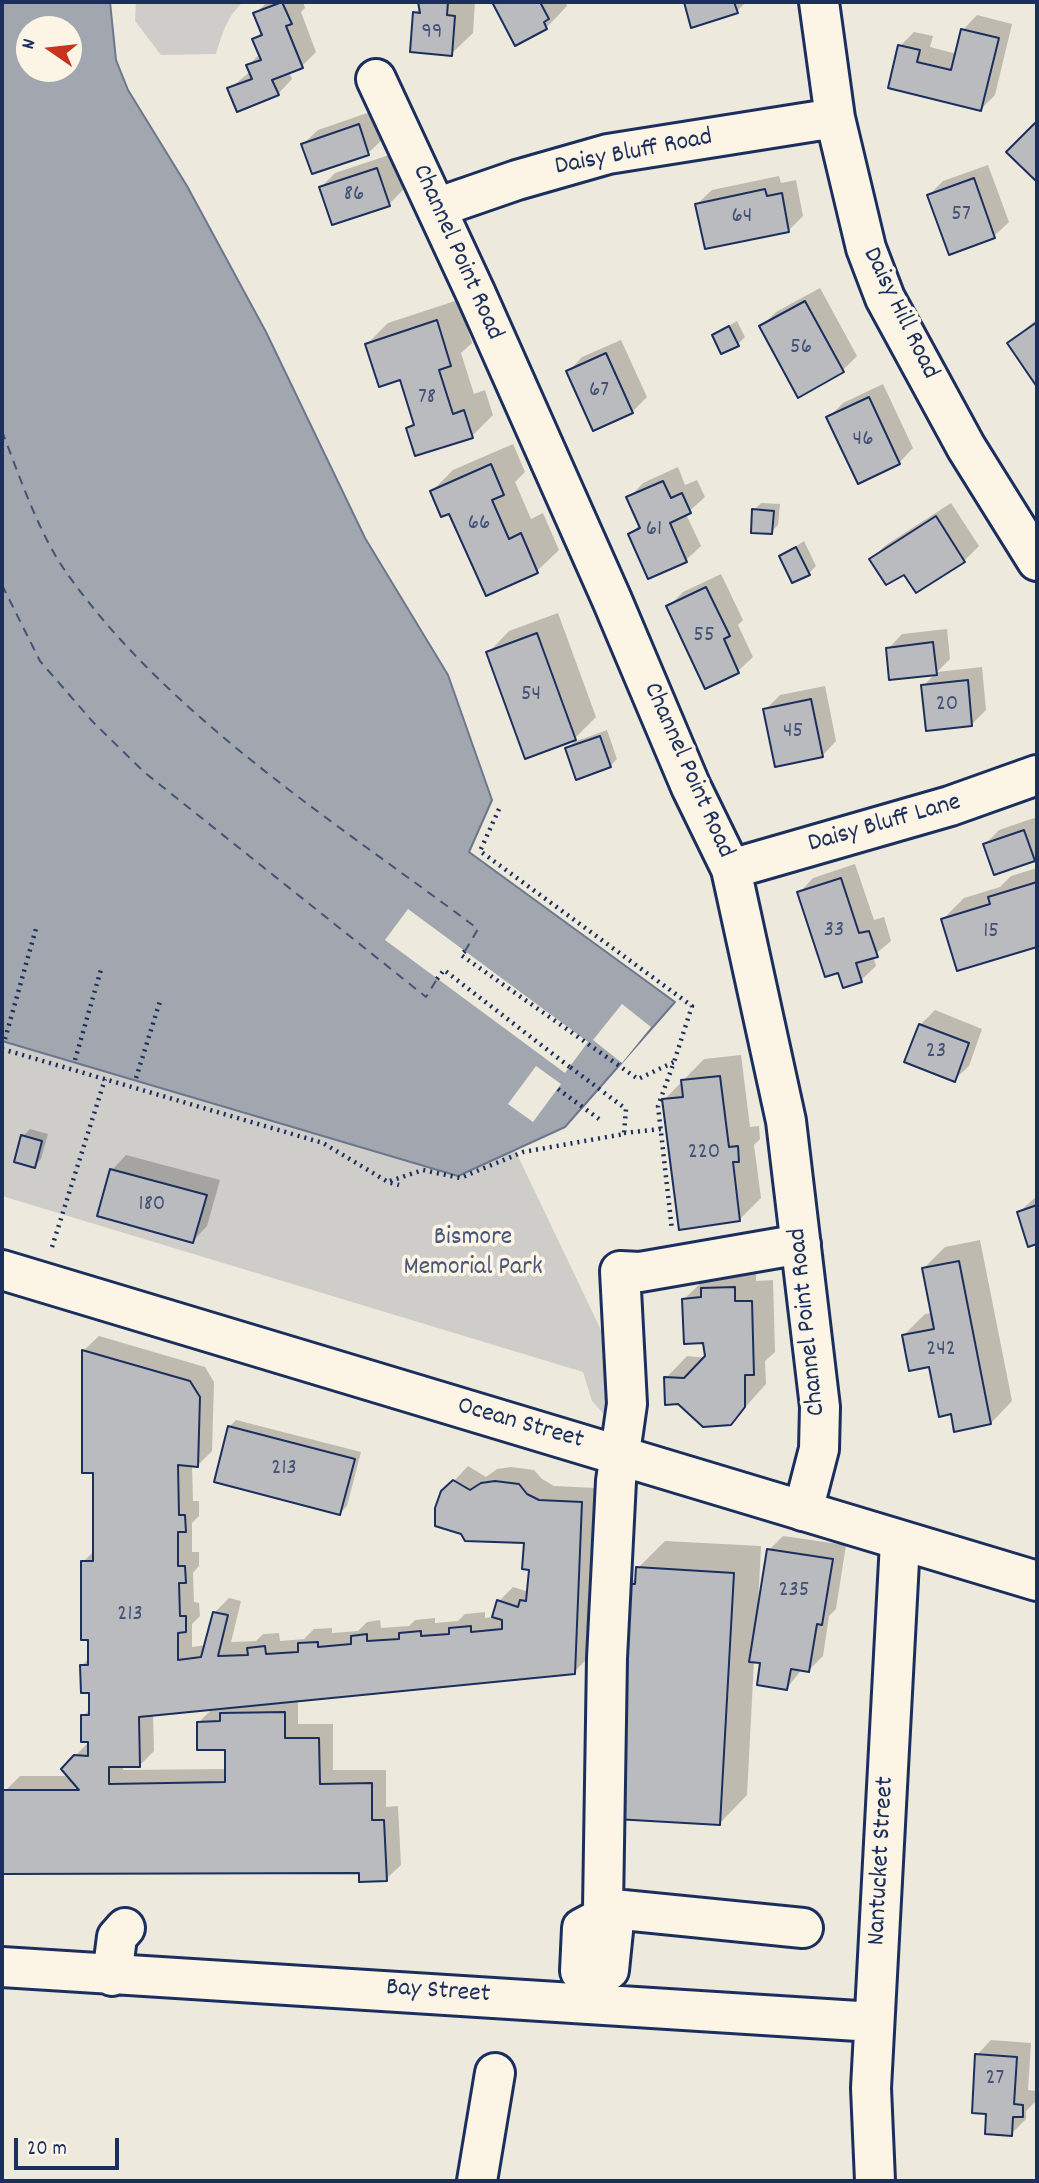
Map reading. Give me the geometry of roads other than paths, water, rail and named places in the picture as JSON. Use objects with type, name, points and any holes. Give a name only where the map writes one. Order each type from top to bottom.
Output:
[{"type":"street","name":"Daisy Hill Road","points":[[819,2],[835,118],[852,200],[866,248],[886,298],[966,447],[1037,561]]},
{"type":"street","name":"Channel Point Road","points":[[376,79],[612,600],[691,787],[731,869],[786,1121],[801,1244],[821,1429],[803,1511]]},
{"type":"street","name":"Daisy Bluff Road","points":[[436,208],[517,180],[608,154],[835,118]]},
{"type":"street","name":"Daisy Bluff Lane","points":[[731,869],[950,806],[1037,775]]},
{"type":"street","points":[[603,1913],[605,1729],[620,1454],[626,1404],[620,1271],[640,1272],[801,1244]]},
{"type":"street","name":"Ocean Street","points":[[2,1270],[1037,1581]]},
{"type":"street","name":"Nantucket Street","points":[[875,2181],[871,2134],[874,2022],[900,1542]]},
{"type":"street","points":[[596,1992],[580,1970],[582,1928],[603,1913],[803,1928]]},
{"type":"street","points":[[111,1976],[117,1937],[125,1928]]},
{"type":"street","name":"Bay Street","points":[[2,1967],[111,1976],[426,1992],[596,1992],[874,2022]]},
{"type":"street","points":[[477,2181],[495,2073]]},
{"type":"park label","name":"Bismore Memorial Park","points":[[473,1254]]}]
